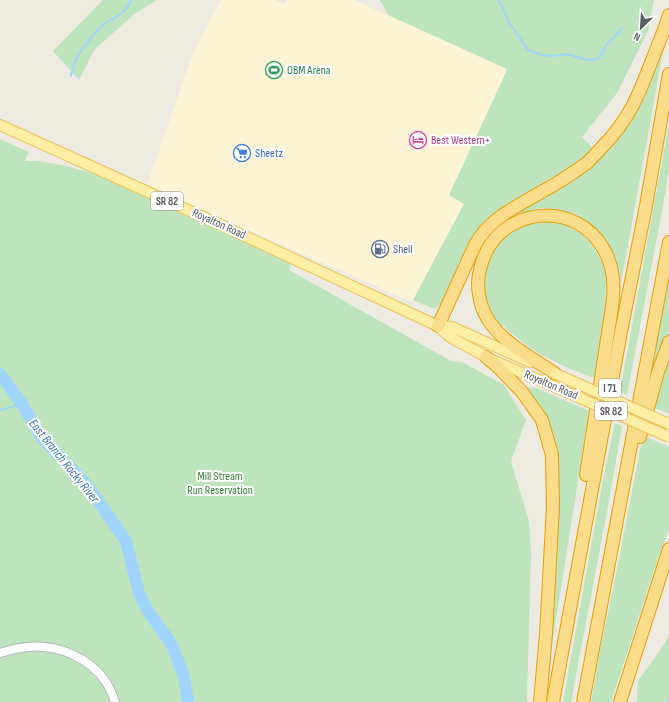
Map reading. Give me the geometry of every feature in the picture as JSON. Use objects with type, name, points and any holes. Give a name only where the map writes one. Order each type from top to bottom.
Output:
[{"type":"highway","points":[[438,326],[475,245],[486,229],[511,209],[544,191],[588,162],[620,127],[646,78],[669,15]]},
{"type":"highway","name":"I 71","points":[[553,702],[621,332],[646,206],[669,74]]},
{"type":"highway","points":[[556,374],[504,339],[491,324],[484,312],[478,287],[480,266],[490,244],[511,225],[533,216],[562,217],[577,223],[589,231],[606,252],[614,280],[612,307],[584,486],[588,509]]},
{"type":"highway","points":[[583,702],[669,242]]},
{"type":"highway","points":[[615,527],[658,372],[669,342]]},
{"type":"highway","points":[[486,357],[522,392],[542,420],[552,455],[553,506],[546,634],[540,702]]},
{"type":"highway","points":[[620,702],[669,549]]},
{"type":"main road","name":"Royalton Road","points":[[0,125],[222,225],[438,326],[450,338],[486,357],[669,437]]},
{"type":"main road","name":"Royalton Road","points":[[438,326],[452,327],[669,424]]},
{"type":"street","points":[[0,653],[13,649],[36,646],[60,649],[84,661],[96,670],[105,681],[115,702]]},
{"type":"shaded area","points":[[221,0],[275,0],[285,4],[287,0],[354,0],[507,69],[449,195],[464,204],[412,302],[147,185],[194,50]]},
{"type":"green space","points":[[103,0],[156,0],[132,16],[94,50],[79,80],[53,51]]},
{"type":"green space","points":[[380,0],[654,0],[648,31],[617,93],[582,137],[594,149],[578,164],[540,184],[497,215],[483,223],[466,247],[442,303],[436,308],[432,308],[413,300],[464,204],[449,195],[507,69],[388,15]]},
{"type":"green space","points":[[666,35],[621,283],[619,283],[618,268],[610,246],[589,222],[576,214],[557,209],[540,208],[510,216],[601,153]]},
{"type":"green space","points":[[669,123],[669,171],[627,395],[620,392]]},
{"type":"green space","name":"Mill Stream Run Reservation","points":[[0,139],[29,152],[25,161],[38,161],[62,165],[128,185],[294,259],[289,270],[451,361],[462,362],[504,385],[526,420],[511,461],[529,522],[531,552],[527,702],[0,702]]},
{"type":"green space","points":[[546,221],[562,224],[582,234],[592,244],[603,264],[606,278],[605,321],[595,378],[559,364],[546,357],[522,342],[503,325],[501,327],[495,319],[485,296],[484,286],[488,264],[496,247],[509,234],[517,229],[534,222]]},
{"type":"green space","points":[[669,271],[669,334],[666,338],[653,372],[651,372]]},
{"type":"green space","points":[[669,349],[669,414],[650,406]]},
{"type":"green space","points":[[527,388],[536,388],[589,411],[546,683],[554,531],[541,410]]},
{"type":"green space","points":[[615,423],[622,426],[609,501],[571,702],[563,702],[603,480]]},
{"type":"green space","points":[[644,436],[669,447],[669,530],[659,555],[611,702],[591,702],[600,650]]},
{"type":"green space","points":[[669,635],[669,702],[637,702],[638,681]]},
{"type":"waterway","points":[[71,76],[76,60],[89,40],[104,24],[124,11],[131,0]]},
{"type":"waterway","points":[[498,0],[508,21],[528,50],[542,55],[551,56],[567,54],[588,60],[598,59],[607,44],[622,28]]},
{"type":"waterway","name":"East Branch Rocky River","points":[[0,374],[22,404],[41,437],[87,485],[126,541],[139,593],[147,610],[171,643],[184,676],[188,702]]},
{"type":"waterway","points":[[0,410],[22,404]]},
{"type":"place","name":"OBM Arena","points":[[274,70]]},
{"type":"place","name":"Best Western+","points":[[418,140]]},
{"type":"place","name":"Sheetz","points":[[242,153]]},
{"type":"place","name":"Shell","points":[[380,249]]}]
